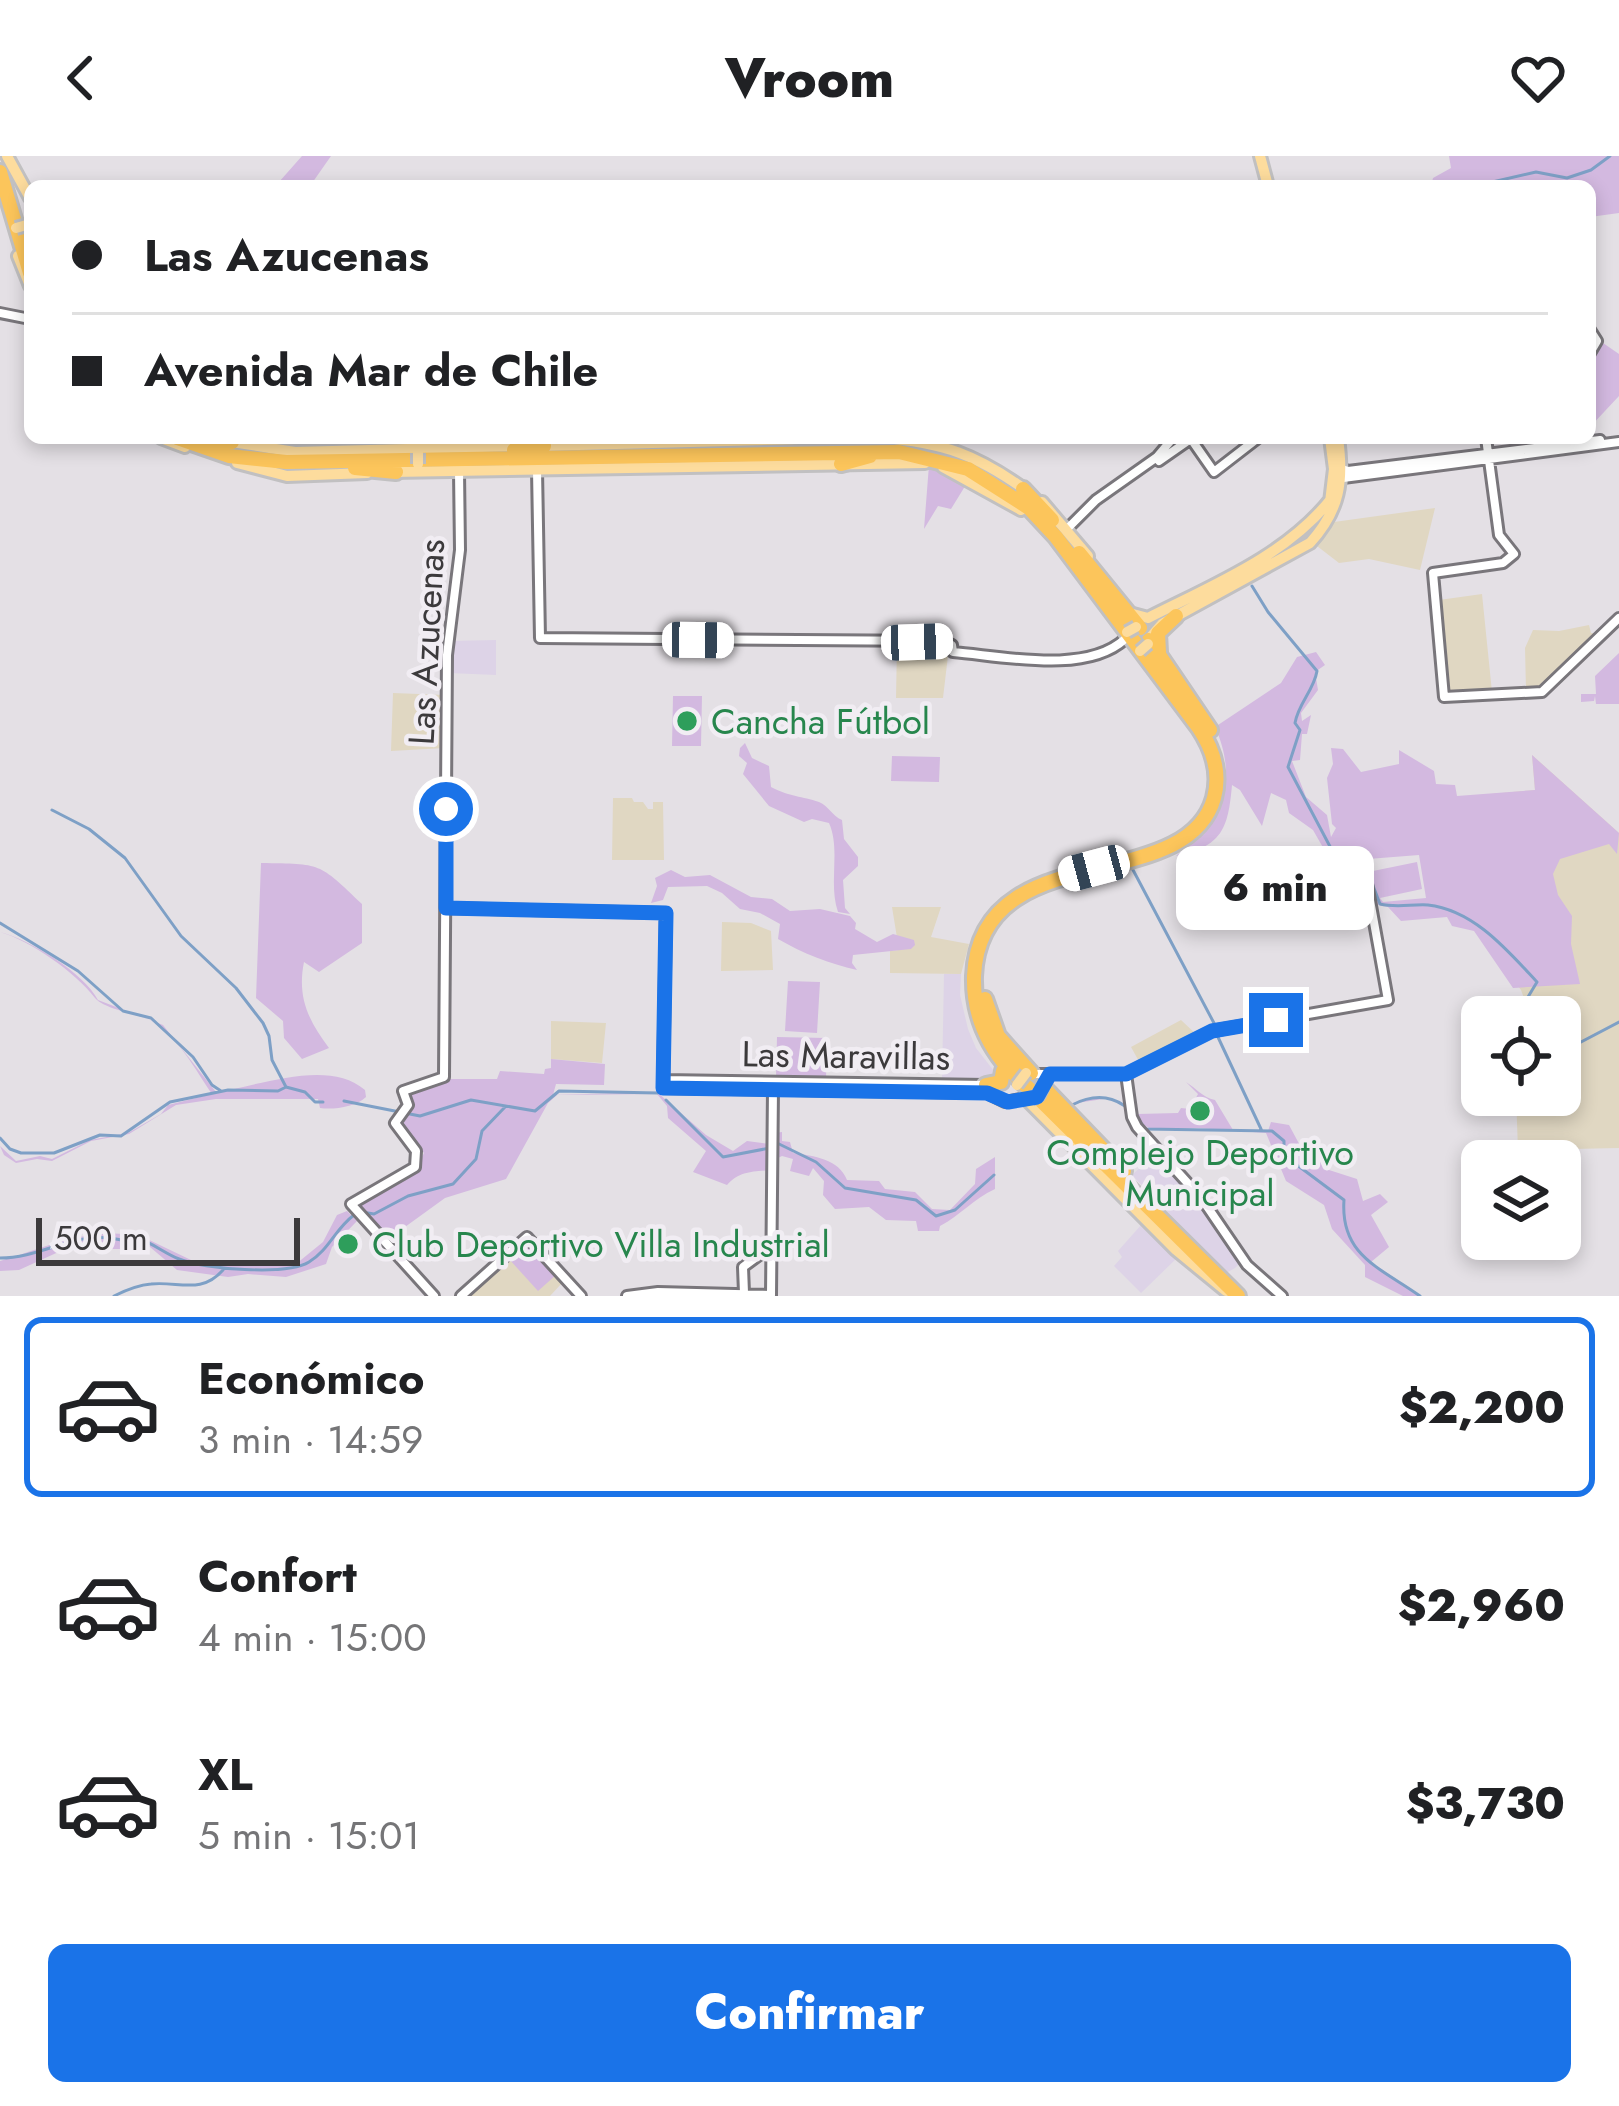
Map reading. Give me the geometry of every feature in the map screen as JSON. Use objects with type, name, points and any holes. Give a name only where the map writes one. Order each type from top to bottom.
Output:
[{"type":"highway","points":[[0,162],[19,224]]},
{"type":"highway","points":[[0,172],[24,253]]},
{"type":"highway","points":[[0,188],[19,224]]},
{"type":"highway","points":[[194,444],[229,456],[291,463],[415,461]]},
{"type":"highway","points":[[207,444],[272,458],[919,449],[964,461],[999,478],[1065,534],[1198,736],[1216,772]]},
{"type":"highway","points":[[480,454],[544,446]]},
{"type":"highway","points":[[291,463],[893,452],[952,463],[987,478],[1043,522],[1199,728],[1216,772],[1211,805],[1195,830],[1176,844],[1054,879],[1028,891],[995,921],[969,991],[971,1019],[984,1050],[1003,1071],[1033,1088]]},
{"type":"highway","points":[[841,464],[893,452]]},
{"type":"highway","points":[[910,454],[949,469]]},
{"type":"highway","points":[[1023,489],[1065,534],[1204,727],[1216,752]]},
{"type":"highway","points":[[1134,1190],[994,1049],[976,1004],[979,961],[996,926],[1034,892],[1062,880],[1173,852],[1197,836],[1215,810],[1221,784],[1216,752],[1198,707],[1156,648],[1158,633],[1175,611]]},
{"type":"highway","points":[[1135,640],[1164,662]]},
{"type":"highway","points":[[979,961],[989,1018],[1033,1088],[1238,1296]]},
{"type":"highway","points":[[978,1087],[999,1083],[1003,1071]]},
{"type":"highway","points":[[1114,1186],[1134,1190]]},
{"type":"main road","points":[[10,156],[24,183]]},
{"type":"main road","points":[[178,444],[287,476],[544,446],[617,444]]},
{"type":"main road","points":[[268,444],[415,461],[459,471],[926,463],[949,469],[1039,525],[1135,640]]},
{"type":"main road","points":[[927,444],[978,458],[1023,489]]},
{"type":"main road","points":[[1065,534],[1136,617],[1175,611],[1302,550],[1332,513],[1340,472],[1335,444]]},
{"type":"main road","points":[[1135,640],[1310,533],[1331,500],[1340,472]]},
{"type":"main road","points":[[1135,640],[1295,534],[1331,500]]},
{"type":"main road","points":[[1302,550],[1310,533]]},
{"type":"main road","points":[[1295,534],[1310,533]]},
{"type":"main road","points":[[1033,1088],[1114,1186],[1181,1255],[1238,1296]]},
{"type":"street","points":[[1065,534],[1168,444]]},
{"type":"street","points":[[1093,505],[1183,444]]},
{"type":"street","points":[[1196,444],[1216,470],[1250,444]]},
{"type":"street","points":[[1489,444],[1499,536],[1514,554],[1503,563],[1433,573],[1444,698],[1544,692],[1619,618]]},
{"type":"street","points":[[1521,444],[1522,452]]},
{"type":"street","points":[[1340,472],[1587,444]]},
{"type":"street","points":[[537,470],[540,638],[951,647],[1078,662],[1135,640]]},
{"type":"street","name":"Las Azucenas","points":[[434,1296],[351,1204],[413,1169],[417,1156],[395,1123],[409,1105],[404,1089],[444,1076],[447,655],[460,546],[459,471]]},
{"type":"street","points":[[1033,1088],[1126,1074],[1212,1031],[1388,1000],[1366,878]]},
{"type":"street","name":"Las Maravillas","points":[[446,908],[666,913],[663,1084],[978,1087],[1006,1098],[1033,1088]]},
{"type":"street","points":[[1126,1074],[1131,1112],[1146,1139],[1202,1199],[1251,1269],[1282,1296]]},
{"type":"street","points":[[627,1296],[658,1292],[771,1295],[773,1085]]},
{"type":"street","points":[[461,1296],[527,1237],[580,1296]]},
{"type":"street","points":[[744,1294],[743,1268],[770,1247]]},
{"type":"shaded area","points":[[302,156],[331,156],[314,180],[281,180]]},
{"type":"shaded area","points":[[1449,156],[1619,156],[1619,213],[1596,216],[1596,180],[1432,180],[1451,168]]},
{"type":"shaded area","points":[[1603,343],[1619,354],[1619,396],[1596,421],[1596,352]]},
{"type":"shaded area","points":[[929,465],[967,483],[951,509],[938,506],[924,529]]},
{"type":"shaded area","points":[[1435,508],[1420,570],[1369,559],[1339,563],[1317,546],[1334,522]]},
{"type":"shaded area","points":[[1482,594],[1492,692],[1447,694],[1439,600]]},
{"type":"shaded area","points":[[1589,625],[1591,633],[1598,634],[1540,689],[1526,690],[1525,648],[1533,630]]},
{"type":"shaded area","points":[[496,640],[496,675],[449,673],[450,641]]},
{"type":"shaded area","points":[[897,644],[949,647],[943,698],[896,698]]},
{"type":"shaded area","points":[[1316,652],[1325,665],[1315,672],[1318,690],[1301,713],[1302,721],[1311,715],[1307,734],[1302,734],[1300,760],[1292,761],[1306,797],[1327,815],[1331,837],[1336,828],[1327,778],[1333,764],[1331,748],[1343,749],[1361,772],[1399,764],[1399,750],[1434,771],[1436,784],[1455,785],[1457,796],[1535,790],[1532,755],[1619,833],[1617,854],[1609,844],[1560,859],[1553,874],[1558,895],[1572,916],[1571,944],[1580,984],[1513,988],[1474,931],[1452,926],[1447,917],[1401,921],[1388,907],[1374,904],[1367,877],[1341,879],[1313,830],[1289,813],[1286,800],[1271,793],[1262,826],[1232,785],[1220,834],[1204,847],[1176,856],[1204,829],[1221,799],[1226,766],[1215,727],[1281,683],[1297,657]],"holes":[[[1419,855],[1426,898],[1383,902],[1380,898],[1422,889],[1417,862],[1373,871],[1367,868],[1368,859]]]},
{"type":"shaded area","points":[[1619,653],[1619,704],[1596,704],[1595,696],[1594,701],[1581,702],[1581,694],[1596,694],[1595,676]]},
{"type":"shaded area","points":[[393,693],[445,695],[445,748],[391,751]]},
{"type":"shaded area","name":"Cancha Fútbol","points":[[673,696],[702,696],[701,746],[672,746]]},
{"type":"shaded area","points":[[745,743],[752,758],[769,766],[771,787],[819,802],[842,820],[844,839],[858,857],[858,866],[843,880],[845,908],[850,914],[838,912],[835,901],[829,823],[804,822],[769,806],[743,774],[747,763],[739,756]]},
{"type":"shaded area","points":[[1532,755],[1619,833],[1619,1148],[1581,1149],[1581,1140],[1518,1140],[1517,1116],[1581,1116],[1581,996],[1523,996],[1384,804],[1535,790]]},
{"type":"shaded area","points":[[892,756],[940,757],[939,782],[891,781]]},
{"type":"shaded area","points":[[613,798],[632,798],[648,809],[653,809],[653,802],[663,802],[664,860],[612,860]]},
{"type":"shaded area","points":[[261,863],[318,868],[362,904],[362,943],[319,972],[304,962],[306,1008],[329,1048],[302,1059],[284,1038],[283,1021],[256,998]]},
{"type":"shaded area","points":[[671,870],[685,877],[710,875],[790,911],[820,909],[850,916],[855,929],[877,942],[893,934],[914,940],[915,945],[853,955],[857,970],[837,965],[778,939],[780,924],[740,909],[707,886],[668,887],[663,900],[651,903],[655,878]]},
{"type":"shaded area","points":[[892,907],[941,907],[931,937],[969,944],[961,974],[890,973],[890,951],[899,950]]},
{"type":"shaded area","points":[[722,922],[751,923],[771,931],[773,970],[721,971]]},
{"type":"shaded area","points":[[0,932],[26,942],[55,958],[81,979],[98,1000],[76,978],[52,959]]},
{"type":"shaded area","points":[[944,974],[961,974],[960,995],[968,1029],[994,1071],[994,1080],[942,1080]]},
{"type":"shaded area","points":[[788,981],[820,982],[817,1033],[785,1031]]},
{"type":"shaded area","points":[[1181,1020],[1198,1036],[1141,1065],[1131,1047]]},
{"type":"shaded area","points":[[551,1021],[606,1023],[602,1063],[551,1059]]},
{"type":"shaded area","points":[[777,1037],[827,1038],[826,1078],[776,1077]]},
{"type":"shaded area","points":[[180,1047],[216,1092],[313,1075],[350,1081],[365,1090],[366,1097],[331,1109],[320,1108],[318,1099],[216,1099],[176,1105],[129,1134],[91,1141],[52,1161],[16,1163],[0,1146],[16,1161],[40,1156],[52,1159],[90,1140],[128,1133],[168,1105],[212,1094]]},
{"type":"shaded area","points":[[551,1059],[605,1064],[604,1085],[556,1084],[553,1095],[657,1092],[706,1135],[733,1151],[747,1141],[770,1144],[775,1133],[782,1132],[782,1141],[790,1142],[793,1153],[832,1163],[847,1180],[879,1181],[885,1189],[915,1192],[932,1209],[950,1210],[975,1184],[976,1169],[995,1157],[995,1189],[939,1231],[918,1231],[916,1221],[886,1220],[869,1207],[835,1209],[823,1195],[824,1181],[813,1168],[809,1176],[790,1171],[793,1159],[776,1159],[775,1150],[770,1170],[742,1175],[727,1185],[693,1172],[706,1151],[668,1118],[667,1106],[657,1094],[557,1095],[506,1179],[445,1198],[387,1240],[366,1215],[354,1217],[357,1221],[332,1247],[326,1264],[286,1277],[228,1277],[177,1270],[150,1247],[129,1243],[125,1249],[65,1249],[19,1270],[0,1271],[0,1261],[62,1241],[109,1233],[126,1234],[128,1242],[135,1243],[135,1237],[143,1237],[191,1260],[296,1264],[323,1242],[337,1215],[347,1211],[352,1216],[364,1214],[358,1206],[414,1173],[424,1153],[396,1119],[411,1105],[407,1092],[446,1079],[497,1079],[500,1071],[544,1074],[551,1068]]},
{"type":"shaded area","points":[[1186,1082],[1215,1100],[1233,1130],[1268,1131],[1271,1122],[1289,1125],[1311,1166],[1321,1159],[1329,1170],[1357,1179],[1363,1201],[1380,1194],[1388,1202],[1371,1215],[1389,1247],[1371,1262],[1421,1296],[1403,1296],[1365,1277],[1365,1265],[1332,1229],[1324,1205],[1286,1181],[1266,1133],[1152,1130],[1134,1112],[1190,1109],[1198,1094]]},
{"type":"shaded area","points":[[1154,1155],[1201,1202],[1241,1262],[1235,1268],[1226,1273],[1132,1175]]},
{"type":"shaded area","points":[[1142,1224],[1177,1258],[1141,1293],[1114,1266],[1122,1257],[1118,1251]]},
{"type":"shaded area","points":[[527,1242],[563,1282],[550,1296],[464,1296]]},
{"type":"shaded area","points":[[527,1243],[556,1275],[538,1291],[509,1259]]},
{"type":"waterway","points":[[1501,180],[1536,172],[1567,178],[1591,170],[1610,156]]},
{"type":"waterway","points":[[1252,586],[1317,671],[1297,716],[1300,730],[1288,767],[1344,873],[1367,870],[1380,904],[1445,908],[1475,923],[1537,982],[1529,996]]},
{"type":"waterway","points":[[52,810],[89,829],[125,858],[181,936],[236,988],[263,1023],[272,1060],[286,1087]]},
{"type":"waterway","points":[[1132,868],[1215,1025]]},
{"type":"waterway","points":[[0,923],[78,971],[123,1011],[151,1018],[221,1091]]},
{"type":"waterway","points":[[1581,1042],[1619,1022]]},
{"type":"waterway","points":[[1217,1035],[1261,1129]]},
{"type":"waterway","points":[[0,1138],[21,1153],[54,1153],[100,1135],[121,1136],[170,1102],[228,1090],[286,1087],[323,1102]]},
{"type":"waterway","points":[[344,1101],[420,1116],[471,1100],[535,1111],[559,1091],[658,1093]]},
{"type":"waterway","points":[[1072,1105],[1094,1098],[1113,1100],[1145,1129],[1272,1131],[1284,1141],[1289,1159],[1344,1200],[1345,1219],[1356,1248],[1420,1296]]},
{"type":"waterway","points":[[666,1100],[723,1157],[770,1148]]},
{"type":"waterway","points":[[362,1212],[374,1214],[408,1196],[453,1184],[476,1159],[482,1131],[505,1107]]},
{"type":"waterway","points":[[777,1143],[816,1162],[845,1188],[916,1200],[936,1216],[955,1210],[994,1175]]},
{"type":"waterway","points":[[137,1238],[191,1263],[283,1269],[316,1257],[354,1215]]},
{"type":"waterway","points":[[0,1258],[77,1240],[125,1241]]},
{"type":"waterway","points":[[114,1296],[146,1285],[198,1285],[223,1270]]},
{"type":"place","name":"Cancha Fútbol","points":[[687,721]]},
{"type":"place","name":"Complejo Deportivo Municipal","points":[[1200,1111]]},
{"type":"place","name":"Club Deportivo Villa Industrial","points":[[348,1244]]},
{"type":"route","points":[[446,809],[446,908],[666,913],[663,1088],[987,1093],[1008,1102],[1037,1097],[1050,1074],[1126,1074],[1212,1031],[1276,1020]]}]
